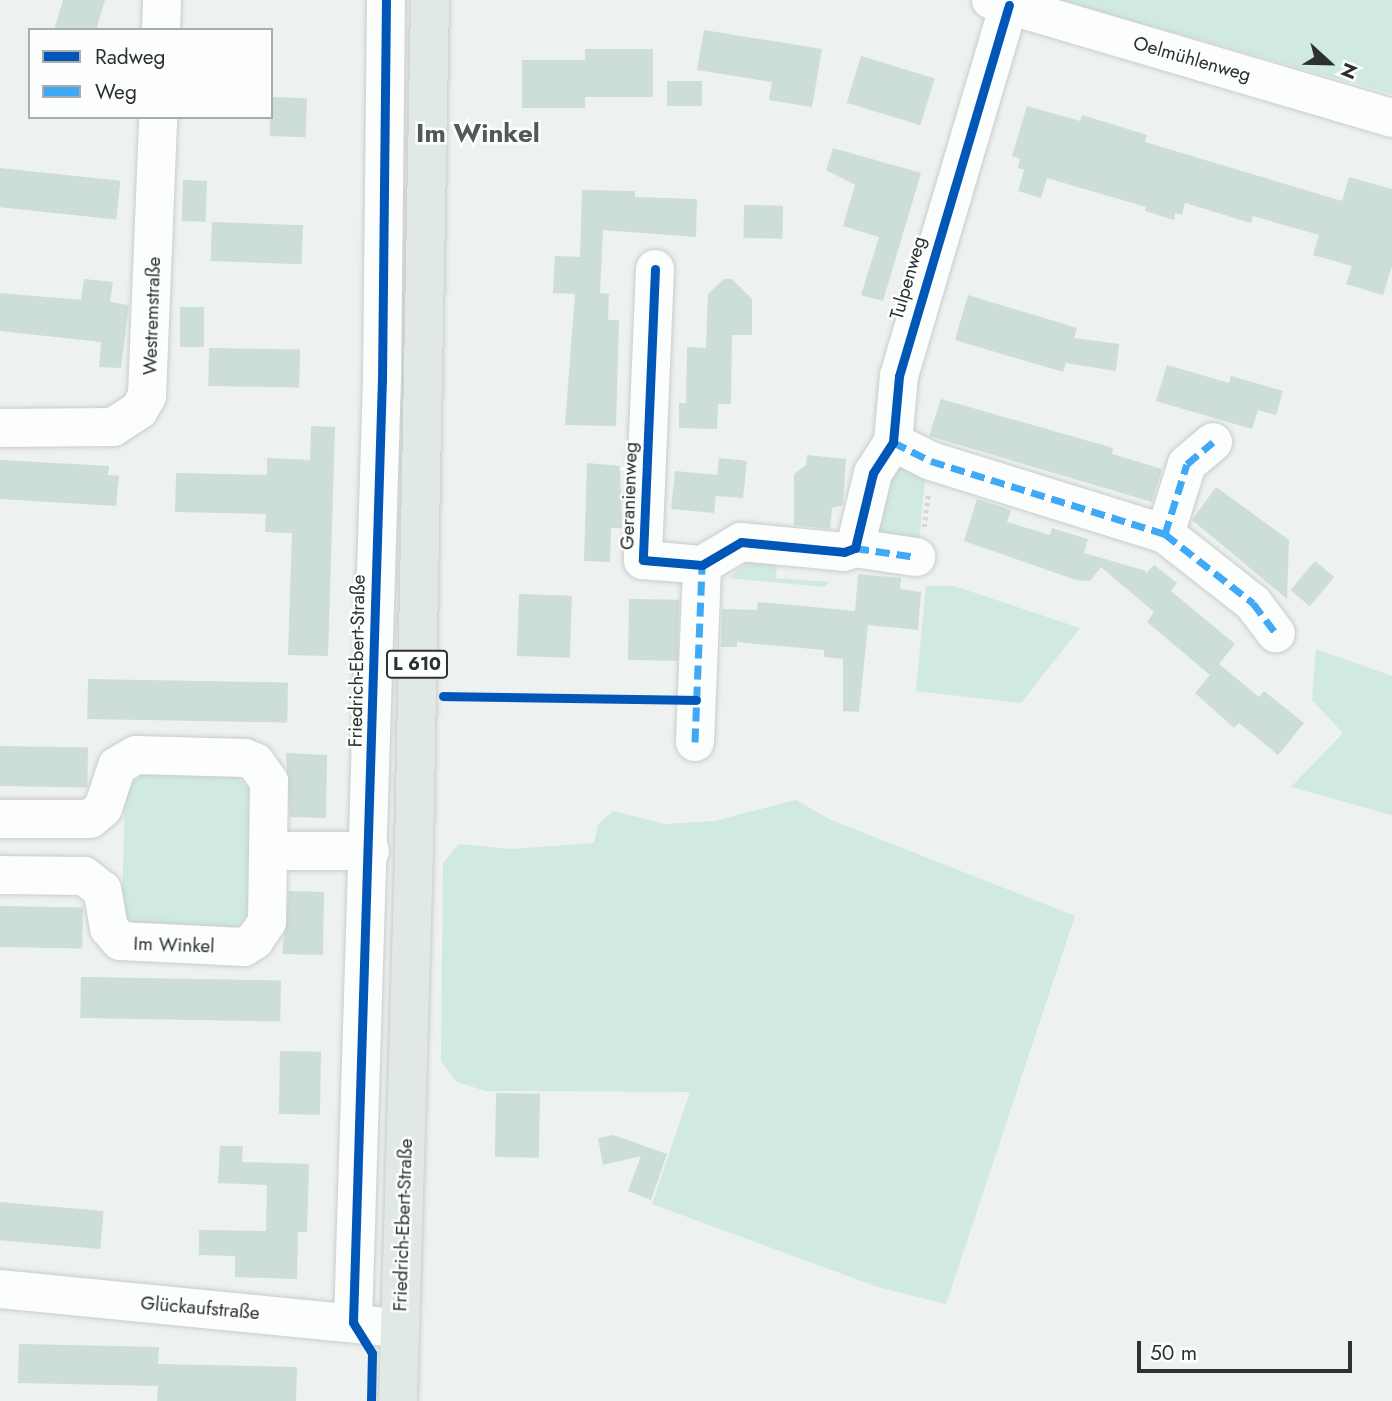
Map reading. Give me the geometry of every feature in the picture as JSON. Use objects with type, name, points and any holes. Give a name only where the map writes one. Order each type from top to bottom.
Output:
[{"type":"main road","name":"Friedrich-Ebert-Straße","points":[[398,1401],[414,851],[430,0]]},
{"type":"street","points":[[161,28],[162,0]]},
{"type":"street","name":"Friedrich-Ebert-Straße","points":[[353,1322],[370,851],[386,0]]},
{"type":"street","name":"Oelmühlenweg","points":[[1000,3],[1392,118]]},
{"type":"street","name":"Tulpenweg","points":[[850,550],[873,473],[893,442],[899,376],[1000,3]]},
{"type":"street","name":"Westremstraße","points":[[0,428],[113,427],[139,410],[147,396],[158,119]]},
{"type":"street","name":"Geranienweg","points":[[655,269],[643,560],[702,565]]},
{"type":"street","points":[[893,442],[931,461],[1165,534],[1253,603],[1276,633]]},
{"type":"street","points":[[1165,534],[1186,464],[1213,442]]},
{"type":"street","points":[[695,742],[702,565],[741,542],[916,557]]},
{"type":"street","name":"Im Winkel","points":[[0,819],[90,819],[103,808],[117,766],[136,755],[245,758],[256,762],[269,781],[267,922],[256,940],[244,947],[120,941],[109,928],[102,890],[84,876],[0,875]]},
{"type":"street","points":[[270,851],[370,851]]},
{"type":"street","name":"Glückaufstraße","points":[[0,1289],[400,1328]]},
{"type":"path","points":[[916,557],[922,550],[931,461]]},
{"type":"green space","points":[[1058,0],[1392,0],[1392,94],[1331,77]]},
{"type":"green space","points":[[897,464],[925,479],[919,541],[880,536],[878,531],[882,476]]},
{"type":"green space","points":[[759,553],[778,554],[776,578],[830,582],[824,587],[728,578]]},
{"type":"green space","points":[[926,586],[954,586],[1080,628],[1021,703],[916,691]]},
{"type":"green space","points":[[1316,649],[1392,676],[1392,815],[1291,787],[1343,733],[1312,700]]},
{"type":"green space","points":[[145,772],[234,774],[253,793],[249,914],[232,932],[138,929],[122,910],[125,789]]},
{"type":"green space","points":[[796,800],[831,820],[1075,916],[946,1304],[878,1287],[652,1204],[690,1092],[485,1091],[455,1081],[441,1061],[443,863],[459,844],[511,849],[594,843],[598,824],[613,811],[665,824],[714,821]]},
{"type":"building","points":[[63,0],[105,0],[97,28],[55,28]]},
{"type":"building","points":[[704,30],[822,49],[812,107],[769,100],[772,82],[697,70]]},
{"type":"building","points":[[585,49],[653,49],[653,97],[585,97],[585,108],[522,108],[522,60],[585,60]]},
{"type":"building","points":[[861,56],[935,79],[920,125],[847,103]]},
{"type":"building","points":[[667,81],[702,81],[702,106],[667,106]]},
{"type":"building","points":[[273,97],[307,98],[306,137],[270,136]]},
{"type":"building","points":[[1027,106],[1080,121],[1082,115],[1147,135],[1145,142],[1342,201],[1349,177],[1392,189],[1392,266],[1383,295],[1346,284],[1352,266],[1313,255],[1319,235],[1253,216],[1251,223],[1185,203],[1182,215],[1175,213],[1174,220],[1145,211],[1146,207],[1047,178],[1041,198],[1018,191],[1024,170],[1018,168],[1020,159],[1012,156]]},
{"type":"building","points":[[833,148],[921,173],[883,301],[861,295],[879,237],[843,226],[855,185],[826,170]]},
{"type":"building","points":[[0,168],[120,181],[116,219],[0,207]]},
{"type":"building","points":[[183,180],[207,181],[206,222],[182,221]]},
{"type":"building","points":[[582,190],[635,191],[635,197],[697,199],[696,237],[603,230],[600,293],[609,294],[608,320],[619,320],[616,426],[565,425],[575,294],[553,293],[555,256],[580,257]]},
{"type":"building","points":[[744,205],[783,206],[782,239],[743,238]]},
{"type":"building","points":[[212,222],[303,225],[302,264],[211,261]]},
{"type":"building","points":[[84,279],[113,282],[110,302],[129,305],[121,368],[99,367],[101,342],[0,331],[0,293],[81,300]]},
{"type":"building","points":[[724,279],[732,279],[752,299],[752,335],[732,335],[731,404],[718,404],[717,429],[679,428],[679,403],[686,403],[687,347],[706,348],[708,294]]},
{"type":"building","points":[[968,295],[1077,328],[1074,338],[1119,344],[1116,371],[1066,363],[1063,372],[955,340]]},
{"type":"building","points":[[180,307],[204,307],[204,347],[180,347]]},
{"type":"building","points":[[209,348],[300,350],[299,388],[208,386]]},
{"type":"building","points":[[1167,365],[1229,383],[1231,376],[1283,391],[1276,415],[1258,410],[1252,429],[1156,401]]},
{"type":"building","points":[[941,399],[1113,448],[1112,454],[1162,469],[1152,502],[929,436]]},
{"type":"building","points":[[311,426],[335,427],[328,656],[288,655],[292,533],[265,532],[266,514],[175,512],[176,473],[267,475],[267,458],[310,460]]},
{"type":"building","points":[[807,455],[846,459],[843,505],[832,508],[830,529],[794,525],[794,474],[806,465]]},
{"type":"building","points":[[719,458],[747,461],[743,498],[716,496],[714,513],[671,509],[675,471],[717,475],[716,484]]},
{"type":"building","points":[[0,460],[109,466],[108,475],[119,476],[116,506],[0,499]]},
{"type":"building","points":[[587,463],[620,466],[622,528],[611,528],[610,562],[584,561]]},
{"type":"building","points":[[1216,487],[1289,540],[1287,599],[1192,520]]},
{"type":"building","points":[[977,499],[1011,510],[1007,522],[1050,535],[1052,528],[1088,539],[1084,553],[1146,571],[1145,575],[1154,565],[1177,583],[1171,591],[1235,644],[1210,675],[1147,622],[1154,612],[1101,567],[1090,581],[1076,580],[964,541]]},
{"type":"building","points":[[1315,561],[1334,577],[1310,606],[1291,590]]},
{"type":"building","points":[[858,574],[901,578],[900,589],[921,592],[918,630],[868,625],[859,712],[843,711],[843,659],[824,657],[824,650],[737,642],[737,647],[721,647],[722,609],[757,610],[758,602],[855,611]]},
{"type":"building","points":[[519,594],[572,596],[570,658],[517,656]]},
{"type":"building","points":[[629,599],[679,600],[678,661],[628,660]]},
{"type":"building","points":[[1219,664],[1259,697],[1264,691],[1304,723],[1278,755],[1239,723],[1234,728],[1195,693]]},
{"type":"building","points":[[88,679],[288,682],[287,722],[87,719]]},
{"type":"building","points":[[0,746],[88,748],[87,788],[0,786]]},
{"type":"building","points":[[286,753],[327,755],[326,818],[290,817]]},
{"type":"building","points":[[289,891],[324,892],[323,955],[282,954]]},
{"type":"building","points":[[0,906],[83,907],[82,948],[0,947]]},
{"type":"building","points":[[81,977],[281,980],[280,1021],[80,1018]]},
{"type":"building","points":[[280,1051],[321,1052],[320,1115],[279,1114]]},
{"type":"building","points":[[496,1093],[540,1094],[539,1158],[495,1157]]},
{"type":"building","points":[[613,1135],[667,1154],[651,1200],[628,1191],[641,1156],[603,1165],[598,1138]]},
{"type":"building","points":[[220,1146],[243,1146],[242,1162],[309,1164],[307,1232],[298,1232],[297,1279],[235,1277],[235,1256],[199,1255],[199,1230],[266,1231],[267,1185],[218,1183]]},
{"type":"building","points":[[0,1202],[104,1211],[100,1249],[0,1240]]},
{"type":"building","points":[[19,1344],[159,1347],[158,1364],[297,1367],[296,1401],[157,1401],[158,1386],[18,1383]]},
{"type":"marked path","points":[[893,442],[931,461],[1165,534],[1253,603],[1276,633]]},
{"type":"marked path","points":[[1165,534],[1187,464],[1213,442]]},
{"type":"marked path","points":[[855,548],[916,557]]},
{"type":"marked path","points":[[695,742],[702,565]]},
{"type":"cycle path","points":[[371,1401],[372,1353],[353,1322],[382,380],[386,0]]},
{"type":"cycle path","points":[[655,269],[643,560],[702,565],[741,542],[844,552],[855,548],[873,473],[893,442],[899,376],[1009,5]]},
{"type":"cycle path","points":[[443,696],[696,700]]},
{"type":"district","name":"Im Winkel","points":[[478,134]]}]
